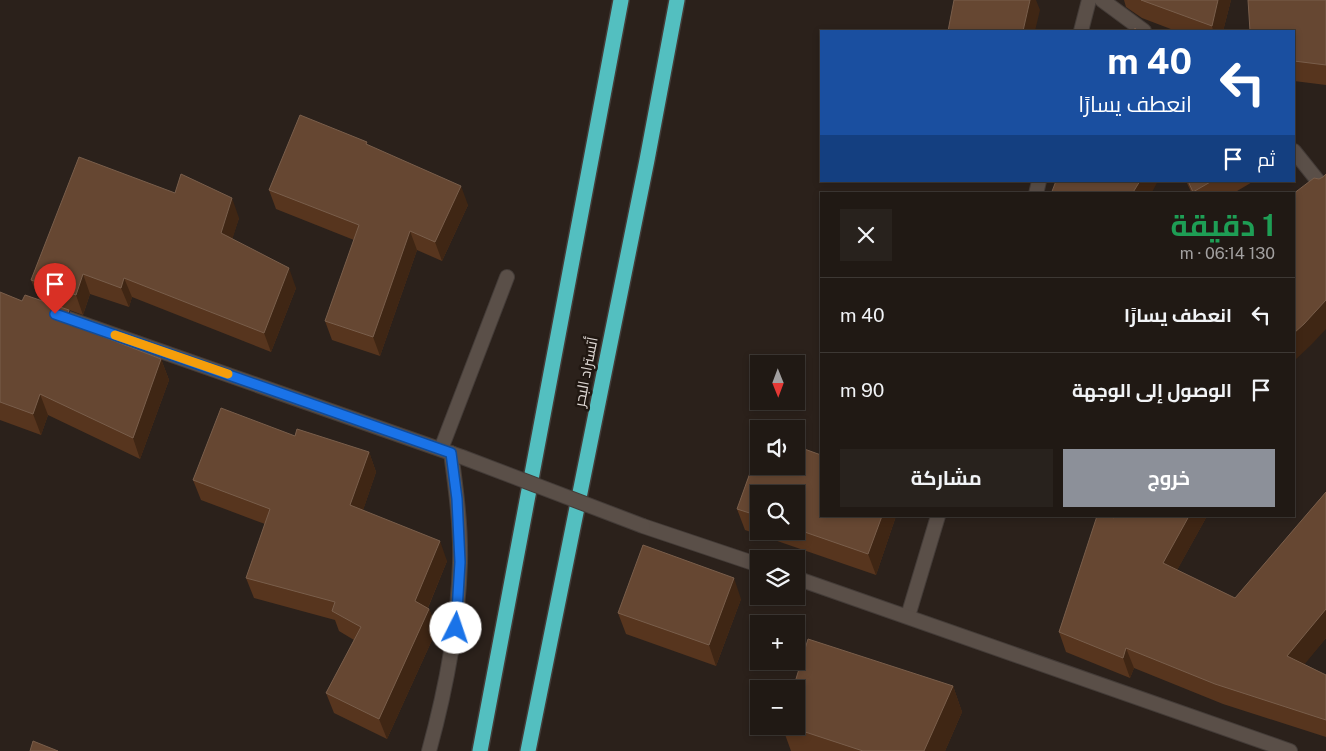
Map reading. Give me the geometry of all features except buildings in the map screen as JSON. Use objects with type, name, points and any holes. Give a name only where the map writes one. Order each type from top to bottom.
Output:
[{"type":"highway","points":[[480,751],[621,0]]},
{"type":"highway","name":"أتستراد البحر","points":[[528,751],[647,160],[677,0]]},
{"type":"main road","points":[[1081,30],[1089,0]]},
{"type":"main road","points":[[1102,0],[1143,30]]},
{"type":"main road","points":[[1295,152],[1326,191]]},
{"type":"main road","points":[[429,751],[442,703],[456,618],[460,562],[457,499],[451,453],[507,277]]},
{"type":"main road","points":[[47,311],[451,453],[643,526],[750,563]]},
{"type":"main road","points":[[908,616],[938,517]]},
{"type":"main road","points":[[805,581],[1290,751]]},
{"type":"slow traffic","points":[[115,335],[228,374]]},
{"type":"route","points":[[55,314],[451,453],[457,499],[460,562],[456,628]]}]
